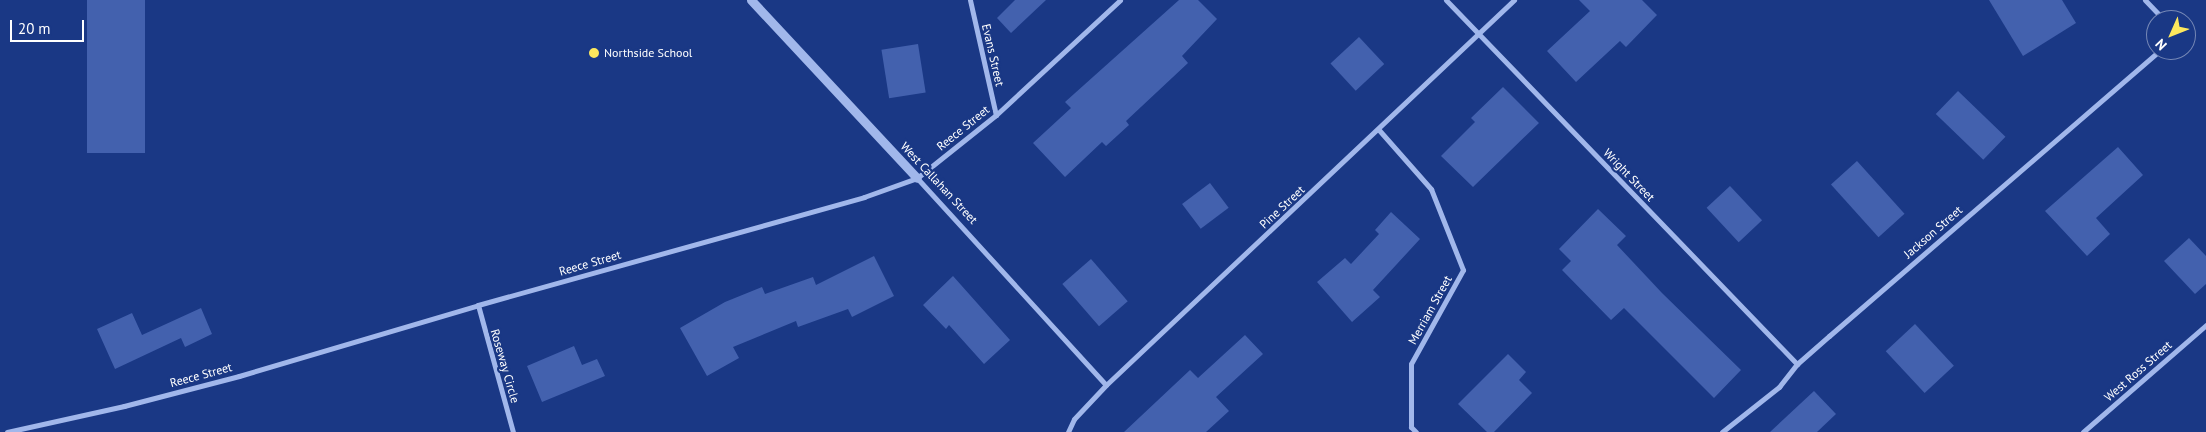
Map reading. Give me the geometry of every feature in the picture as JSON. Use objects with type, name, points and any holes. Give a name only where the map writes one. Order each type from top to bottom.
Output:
[{"type":"street","name":"West Callahan Street","points":[[751,0],[917,178],[1106,386]]},
{"type":"street","name":"Evans Street","points":[[970,0],[996,115]]},
{"type":"street","name":"Reece Street","points":[[7,432],[124,406],[239,376],[478,305],[864,197],[917,178],[996,115],[1120,0]]},
{"type":"street","name":"Wright Street","points":[[1446,0],[1797,364]]},
{"type":"street","name":"Pine Street","points":[[1068,432],[1074,419],[1106,386],[1514,0]]},
{"type":"street","points":[[2145,0],[2154,10]]},
{"type":"street","name":"Jackson Street","points":[[1722,432],[1779,387],[1797,364],[2148,60]]},
{"type":"street","name":"Merriam Street","points":[[1378,130],[1431,189],[1463,270],[1411,364],[1411,426],[1416,432]]},
{"type":"street","name":"Roseway Circle","points":[[478,305],[513,432]]},
{"type":"street","name":"West Ross Street","points":[[2083,432],[2206,325]]},
{"type":"building","points":[[87,0],[145,0],[145,153],[87,153]]},
{"type":"building","points":[[1015,0],[1046,0],[1011,33],[997,18]]},
{"type":"building","points":[[1179,0],[1198,0],[1217,19],[1182,56],[1188,63],[1126,121],[1129,125],[1106,146],[1102,142],[1065,177],[1033,143],[1071,108],[1065,102]]},
{"type":"building","points":[[1579,0],[1642,0],[1657,15],[1626,47],[1620,41],[1576,82],[1547,51],[1590,11]]},
{"type":"building","points":[[1989,0],[2062,0],[2076,23],[2023,56]]},
{"type":"building","points":[[1359,37],[1384,64],[1356,91],[1330,64]]},
{"type":"building","points":[[918,44],[926,92],[889,98],[881,50]]},
{"type":"building","points":[[1503,87],[1539,123],[1473,187],[1441,156],[1475,122],[1471,118]]},
{"type":"building","points":[[1958,91],[2005,137],[1983,160],[1936,114]]},
{"type":"building","points":[[2118,147],[2143,175],[2096,218],[2110,234],[2087,256],[2045,211]]},
{"type":"building","points":[[1857,161],[1905,214],[1878,237],[1831,184]]},
{"type":"building","points":[[1210,183],[1229,208],[1201,229],[1182,204]]},
{"type":"building","points":[[1730,186],[1762,220],[1739,242],[1707,208]]},
{"type":"building","points":[[1598,209],[1626,236],[1617,245],[1662,293],[1741,370],[1714,398],[1624,308],[1611,320],[1562,270],[1571,261],[1559,249]]},
{"type":"building","points":[[1391,212],[1420,239],[1373,290],[1380,297],[1352,322],[1317,282],[1345,258],[1351,264],[1379,234],[1375,230]]},
{"type":"building","points":[[2189,238],[2206,256],[2206,284],[2195,294],[2164,261]]},
{"type":"building","points":[[874,256],[894,296],[852,317],[848,309],[798,327],[796,321],[733,347],[739,358],[707,376],[680,328],[725,302],[762,287],[765,294],[813,277],[816,285]]},
{"type":"building","points":[[1091,259],[1128,301],[1099,326],[1062,284]]},
{"type":"building","points":[[953,276],[1010,340],[984,364],[949,325],[946,329],[923,305]]},
{"type":"building","points":[[201,308],[212,334],[185,347],[181,338],[115,369],[97,329],[132,313],[142,335]]},
{"type":"building","points":[[1915,324],[1954,366],[1925,393],[1886,351]]},
{"type":"building","points":[[1245,335],[1263,354],[1216,397],[1229,411],[1206,432],[1124,432],[1190,370],[1198,378]]},
{"type":"building","points":[[574,346],[582,365],[597,359],[605,376],[542,402],[527,366]]},
{"type":"building","points":[[1508,354],[1526,372],[1519,380],[1532,393],[1494,432],[1487,432],[1458,404]]},
{"type":"building","points":[[1814,391],[1836,414],[1817,432],[1770,432]]},
{"type":"place","name":"Northside School","points":[[594,53]]}]
